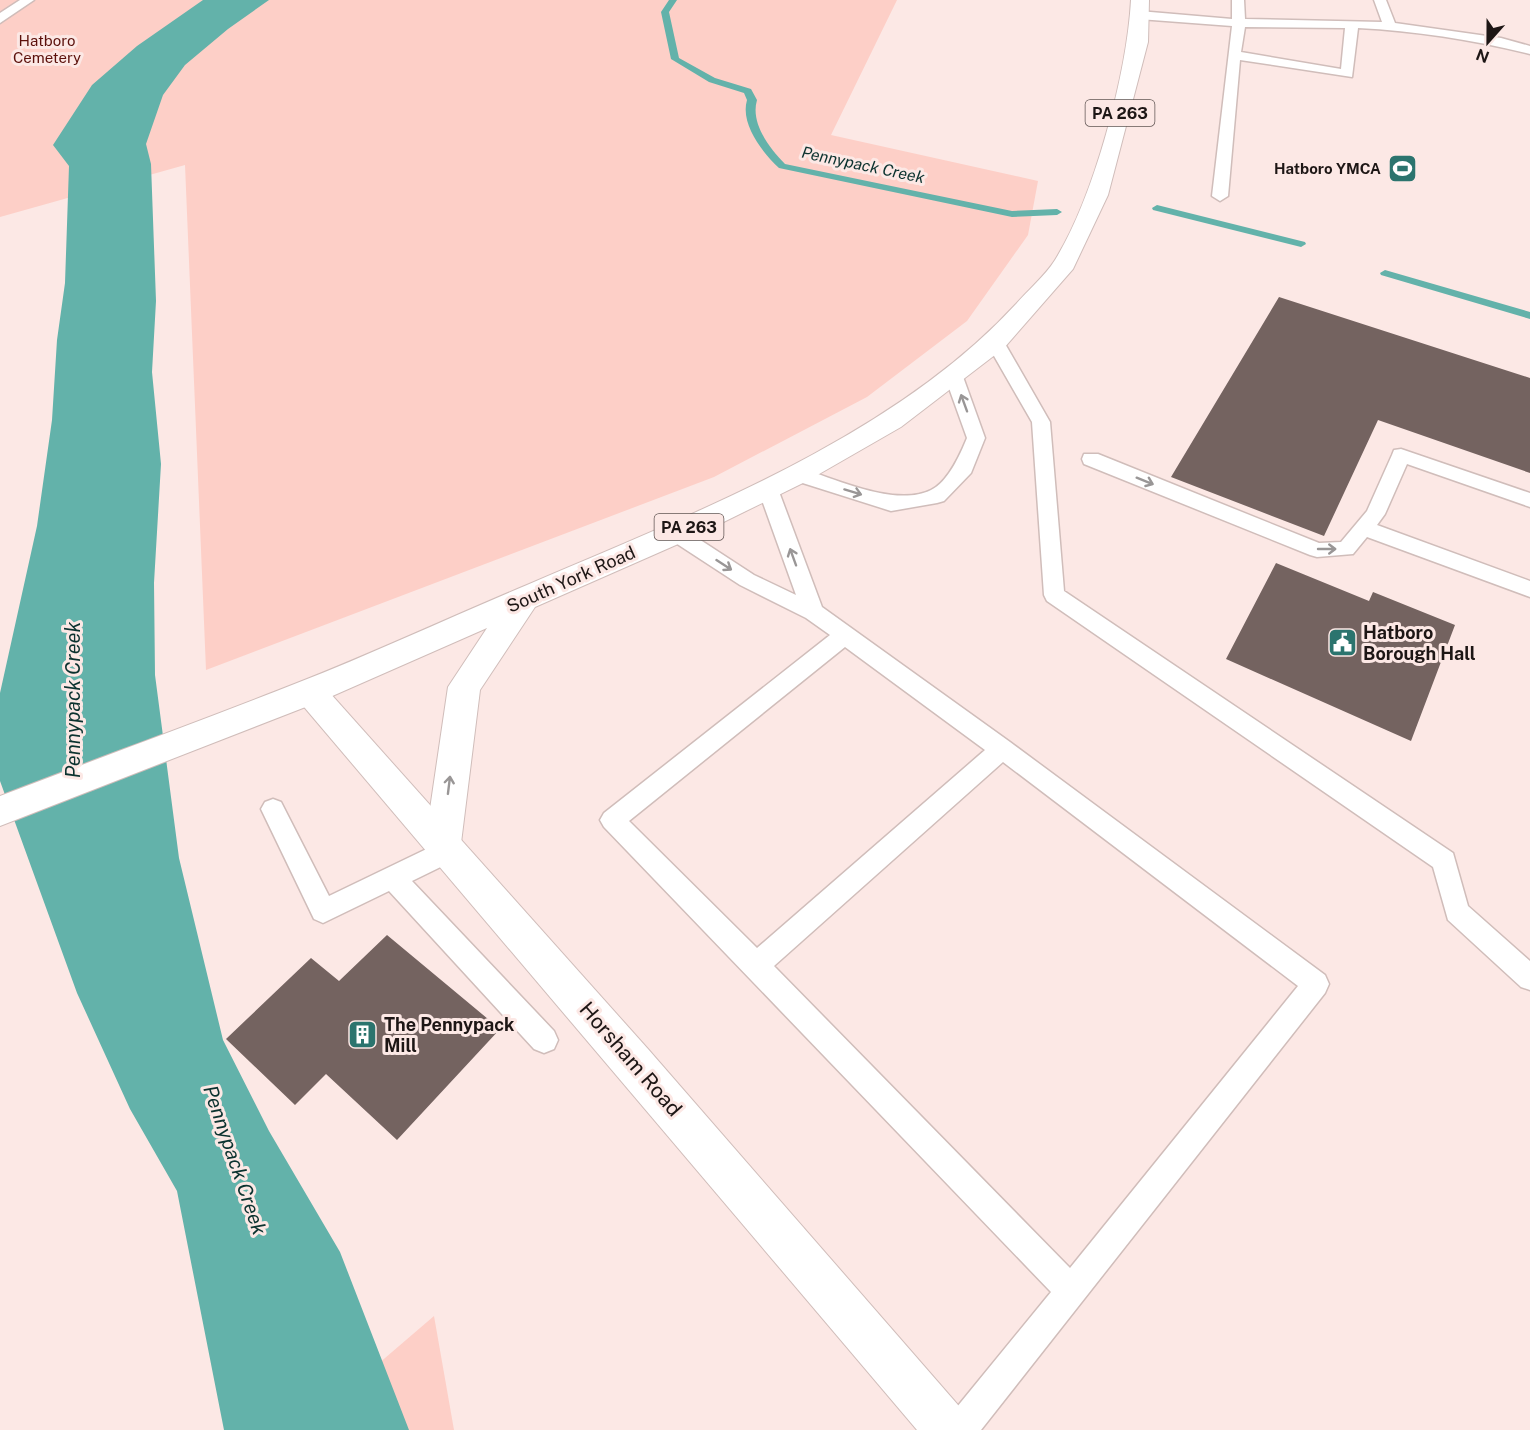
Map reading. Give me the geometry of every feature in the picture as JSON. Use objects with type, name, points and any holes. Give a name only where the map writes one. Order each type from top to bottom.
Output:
[{"type":"main road","name":"South York Road","points":[[0,811],[310,692],[675,533],[797,474],[891,421],[995,342],[1065,264],[1097,195],[1138,42],[1140,8]]},
{"type":"main road","points":[[445,847],[464,687],[524,599]]},
{"type":"main road","name":"Horsham Road","points":[[310,692],[634,1063],[948,1430]]},
{"type":"lane","points":[[0,19],[28,0]]},
{"type":"lane","points":[[1220,196],[1239,23],[1238,0]]},
{"type":"lane","points":[[1380,0],[1390,26]]},
{"type":"lane","points":[[1140,8],[1239,23],[1390,26],[1501,42],[1530,50]]},
{"type":"lane","points":[[1234,55],[1347,74],[1352,24]]},
{"type":"lane","points":[[995,342],[1041,422],[1054,595],[1444,861],[1457,912],[1530,978]]},
{"type":"lane","points":[[797,474],[891,504],[938,496],[964,468],[976,438],[953,374]]},
{"type":"lane","points":[[1090,459],[1317,550],[1346,549],[1375,514],[1401,454],[1530,500]]},
{"type":"lane","points":[[768,489],[813,612]]},
{"type":"lane","points":[[1364,528],[1530,589]]},
{"type":"lane","points":[[675,533],[747,580],[813,612],[1002,749],[1316,984],[960,1430]]},
{"type":"lane","points":[[845,635],[612,820],[756,965],[1071,1291]]},
{"type":"lane","points":[[756,965],[1002,749]]},
{"type":"lane","points":[[273,808],[323,911],[393,878],[445,847]]},
{"type":"lane","points":[[393,878],[544,1040]]},
{"type":"green space","name":"Hatboro Cemetery","points":[[0,0],[897,0],[831,135],[1038,181],[1028,235],[967,321],[867,397],[714,477],[206,670],[185,165],[0,217]]},
{"type":"green space","points":[[434,1316],[454,1430],[301,1430]]},
{"type":"water","points":[[203,0],[269,0],[228,29],[185,65],[163,95],[146,144],[151,164],[156,301],[152,372],[161,464],[154,583],[155,675],[179,858],[223,1040],[269,1131],[340,1252],[409,1430],[224,1430],[177,1191],[130,1109],[77,993],[0,781],[0,693],[37,526],[52,420],[57,340],[65,283],[69,166],[53,145],[92,85],[137,46]]},
{"type":"building","points":[[1279,297],[1530,378],[1530,473],[1378,420],[1324,536],[1171,477]]},
{"type":"building","name":"Hatboro Borough Hall","points":[[1276,563],[1369,601],[1373,592],[1455,625],[1411,741],[1226,659]]},
{"type":"building","name":"The Pennypack Mill","points":[[387,935],[500,1029],[397,1140],[326,1074],[295,1105],[226,1039],[311,958],[339,981]]},
{"type":"waterway","name":"Pennypack Creek","points":[[673,0],[665,12],[675,59],[712,80],[748,91],[752,100],[749,110],[765,150],[782,166],[1012,214],[1057,212]]},
{"type":"waterway","name":"Pennypack Creek","points":[[1157,208],[1301,244]]},
{"type":"waterway","name":"Pennypack Creek","points":[[1385,273],[1530,316]]},
{"type":"place","name":"Hatboro YMCA","points":[[1402,168]]},
{"type":"place","name":"Hatboro Borough Hall","points":[[1342,642]]},
{"type":"place","name":"The Pennypack Mill","points":[[363,1034]]}]
